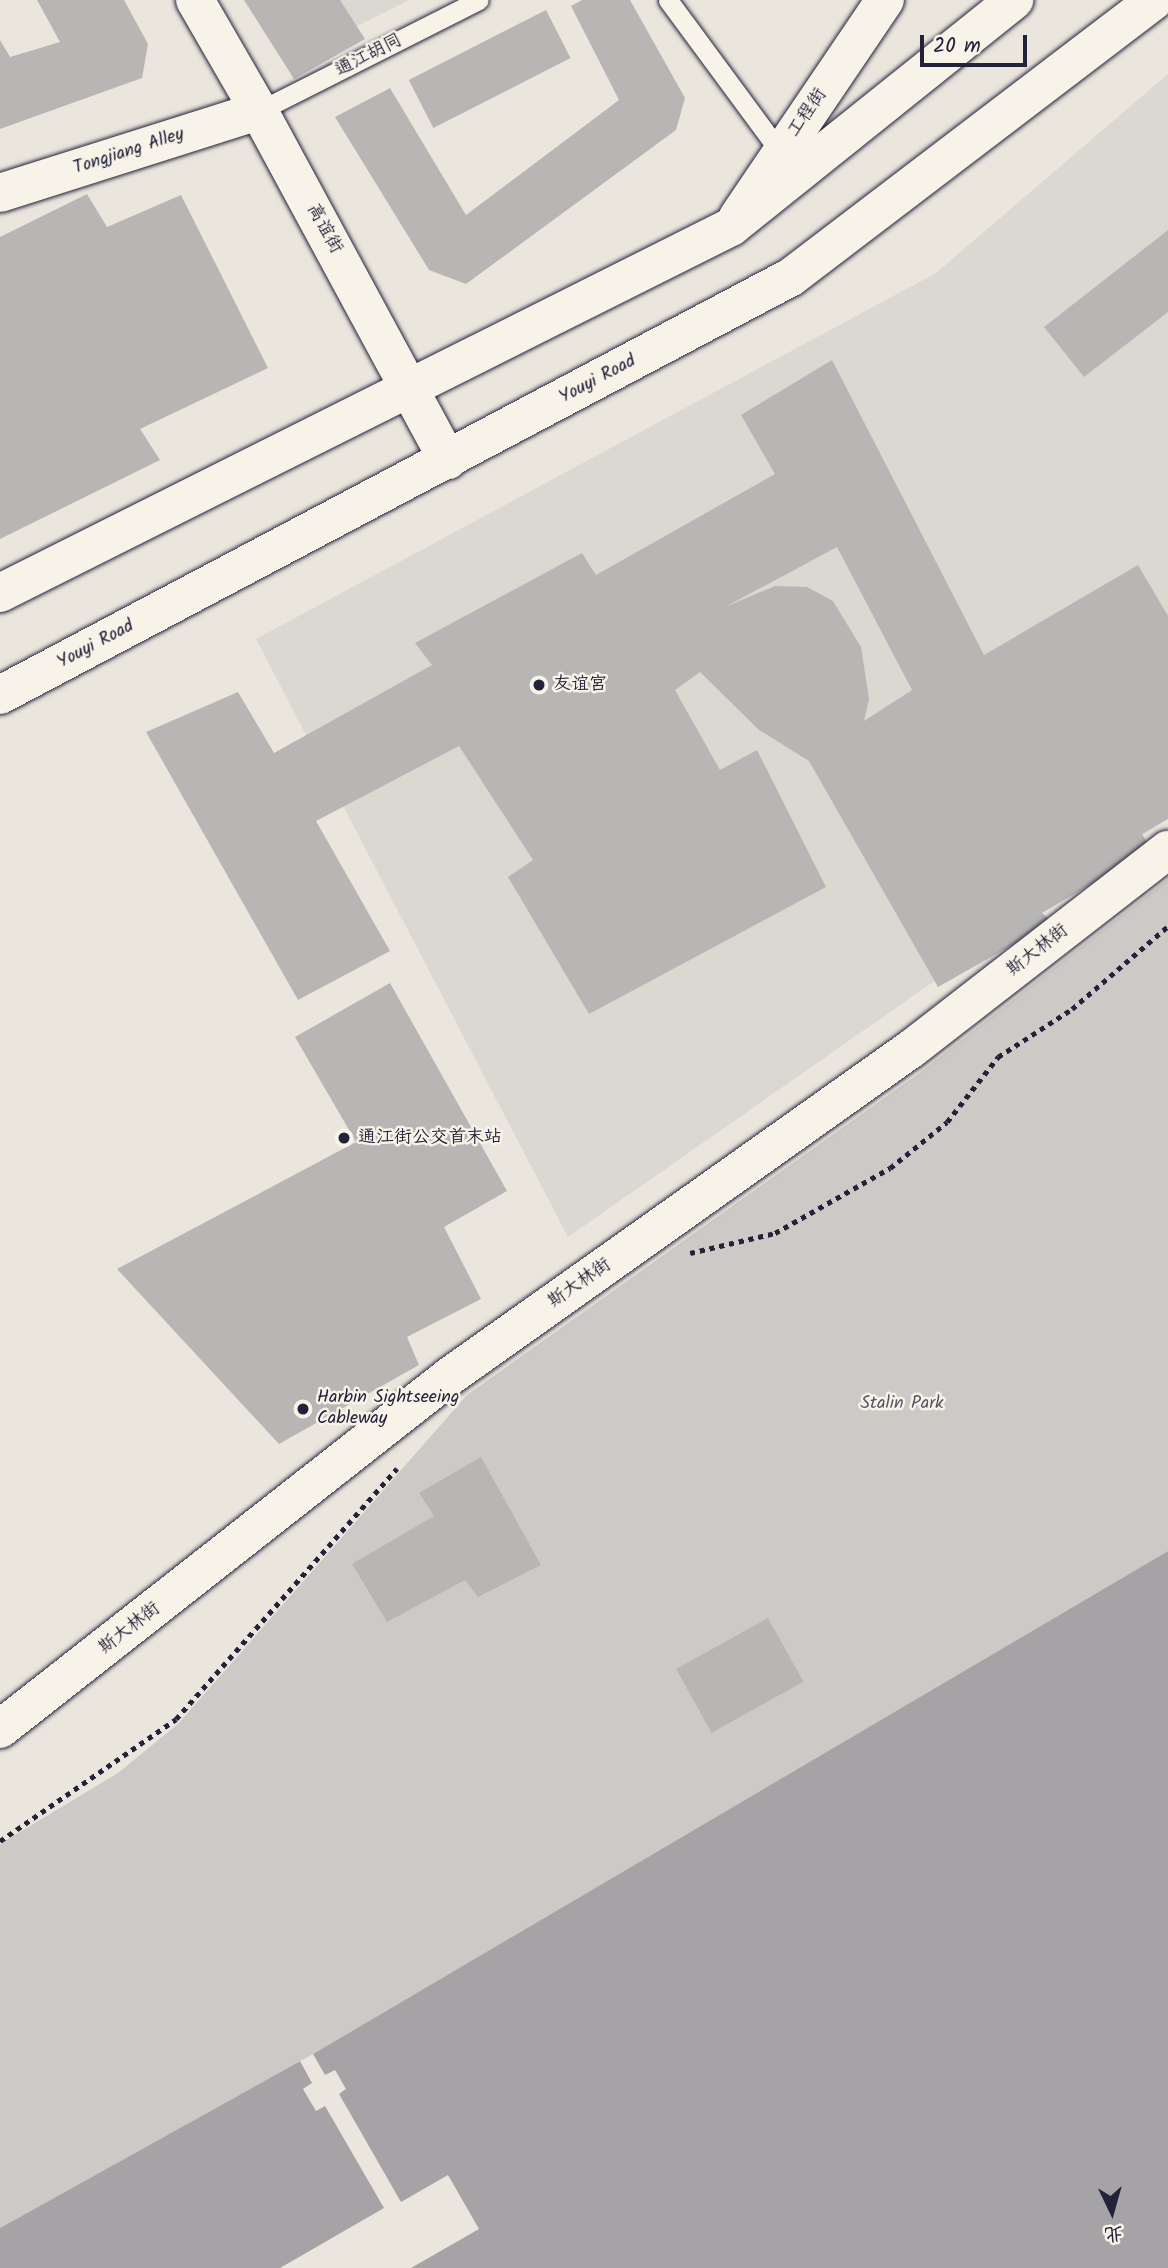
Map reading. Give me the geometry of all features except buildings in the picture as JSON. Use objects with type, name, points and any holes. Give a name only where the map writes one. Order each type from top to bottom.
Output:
[{"type":"main road","name":"高谊街","points":[[195,0],[410,384],[448,460]]},
{"type":"main road","name":"工程街","points":[[731,227],[885,0]]},
{"type":"main road","points":[[0,593],[410,384],[731,227],[1014,0]]},
{"type":"main road","name":"Youyi Road","points":[[0,695],[791,277],[1154,0]]},
{"type":"main road","name":"Tongjiang Alley","points":[[0,193],[259,111]]},
{"type":"main road","name":"斯大林街","points":[[0,1729],[450,1376],[911,1049],[1168,850]]},
{"type":"lane","name":"通江胡同","points":[[259,111],[480,0]]},
{"type":"lane","points":[[668,0],[781,153]]},
{"type":"path","points":[[678,1255],[775,1233],[890,1168],[947,1122],[998,1057],[1072,1009],[1168,926]]},
{"type":"path","points":[[0,1841],[176,1719],[403,1460]]},
{"type":"shaded area","points":[[249,0],[409,0],[287,61]]},
{"type":"shaded area","points":[[1168,74],[1168,818],[568,1237],[256,639],[936,273]]},
{"type":"shaded area","points":[[1168,1551],[1168,2268],[0,2268],[0,2228],[313,2054]]},
{"type":"green space","name":"Stalin Park","points":[[1168,879],[1168,1551],[313,2054],[0,2228],[0,1844],[118,1773],[178,1724],[467,1395],[918,1074]]},
{"type":"pier","points":[[313,2054],[325,2075],[335,2070],[346,2089],[339,2094],[401,2202],[448,2175],[479,2229],[411,2268],[280,2268],[384,2208],[325,2106],[316,2111],[303,2089],[312,2083],[300,2061]]},
{"type":"place","name":"友谊宫","points":[[539,685]]},
{"type":"place","name":"通江街公交首末站","points":[[344,1138]]},
{"type":"place","name":"Harbin Sightseeing Cableway","points":[[303,1409]]}]
